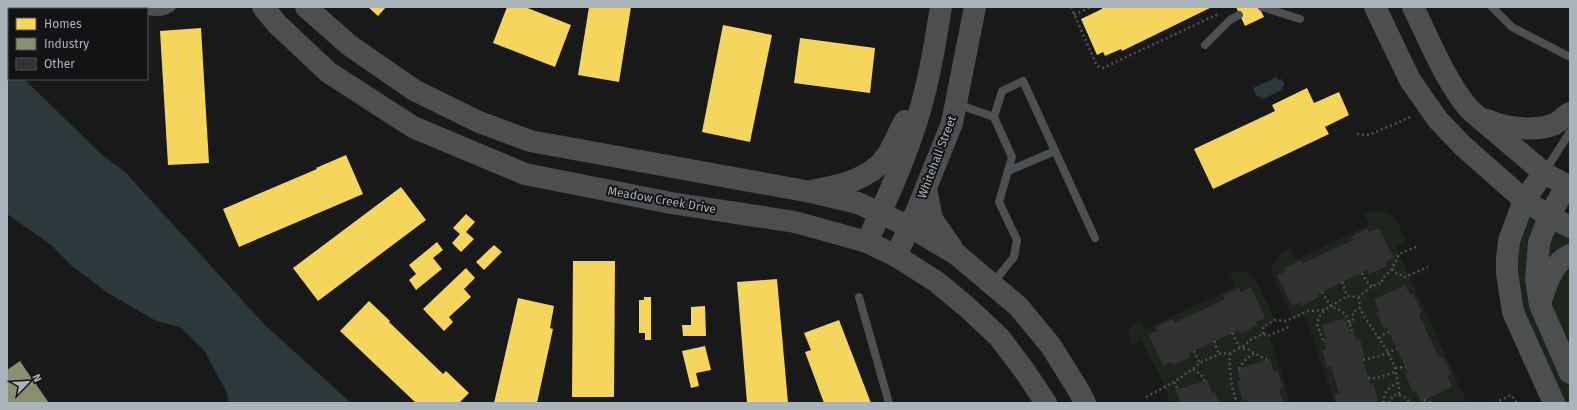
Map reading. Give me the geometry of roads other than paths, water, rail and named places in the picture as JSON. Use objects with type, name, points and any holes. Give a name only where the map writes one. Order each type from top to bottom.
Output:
[{"type":"street","name":"Meadow Creek Drive","points":[[263,7],[277,24],[328,72],[413,127],[525,174],[671,203],[795,222],[867,242],[896,256],[938,282],[999,337],[1024,370],[1046,403]]},
{"type":"street","points":[[306,7],[349,45],[414,90],[479,122],[515,136],[538,143],[804,191],[858,203],[881,212],[956,254],[1018,306],[1051,346],[1085,403]]},
{"type":"street","points":[[867,242],[881,212],[912,135],[926,88],[941,7]]},
{"type":"street","name":"Whitehall Street","points":[[896,256],[910,227],[952,123],[975,7]]},
{"type":"street","points":[[1374,7],[1410,80],[1438,120],[1463,146],[1524,200],[1570,227]]},
{"type":"street","points":[[1413,7],[1462,101],[1475,115],[1544,173],[1569,184],[1549,216],[1539,243],[1536,263],[1536,279],[1540,305],[1570,373]]},
{"type":"street","points":[[804,191],[840,185],[869,173],[886,157],[900,128],[926,88]]},
{"type":"street","points":[[1475,115],[1501,125],[1514,128],[1535,128],[1554,124],[1570,113]]},
{"type":"street","points":[[1544,173],[1524,200],[1509,241],[1507,273],[1513,312],[1554,403]]},
{"type":"street","points":[[926,188],[932,219],[943,238],[956,254]]},
{"type":"street","points":[[1540,305],[1550,273],[1570,255]]},
{"type":"lane","points":[[148,11],[156,13],[166,11],[172,7]]},
{"type":"lane","points":[[1262,7],[1300,19]]},
{"type":"lane","points":[[1492,7],[1512,27],[1570,57]]},
{"type":"lane","points":[[1205,45],[1230,20],[1239,15]]},
{"type":"lane","points":[[992,284],[1014,258],[1017,240],[999,202],[1012,157],[994,117],[1002,91],[1023,81],[1095,238]]},
{"type":"lane","points":[[956,104],[994,117]]},
{"type":"lane","points":[[1544,173],[1570,132]]},
{"type":"lane","points":[[1008,171],[1055,151]]},
{"type":"lane","points":[[859,297],[889,403]]}]
